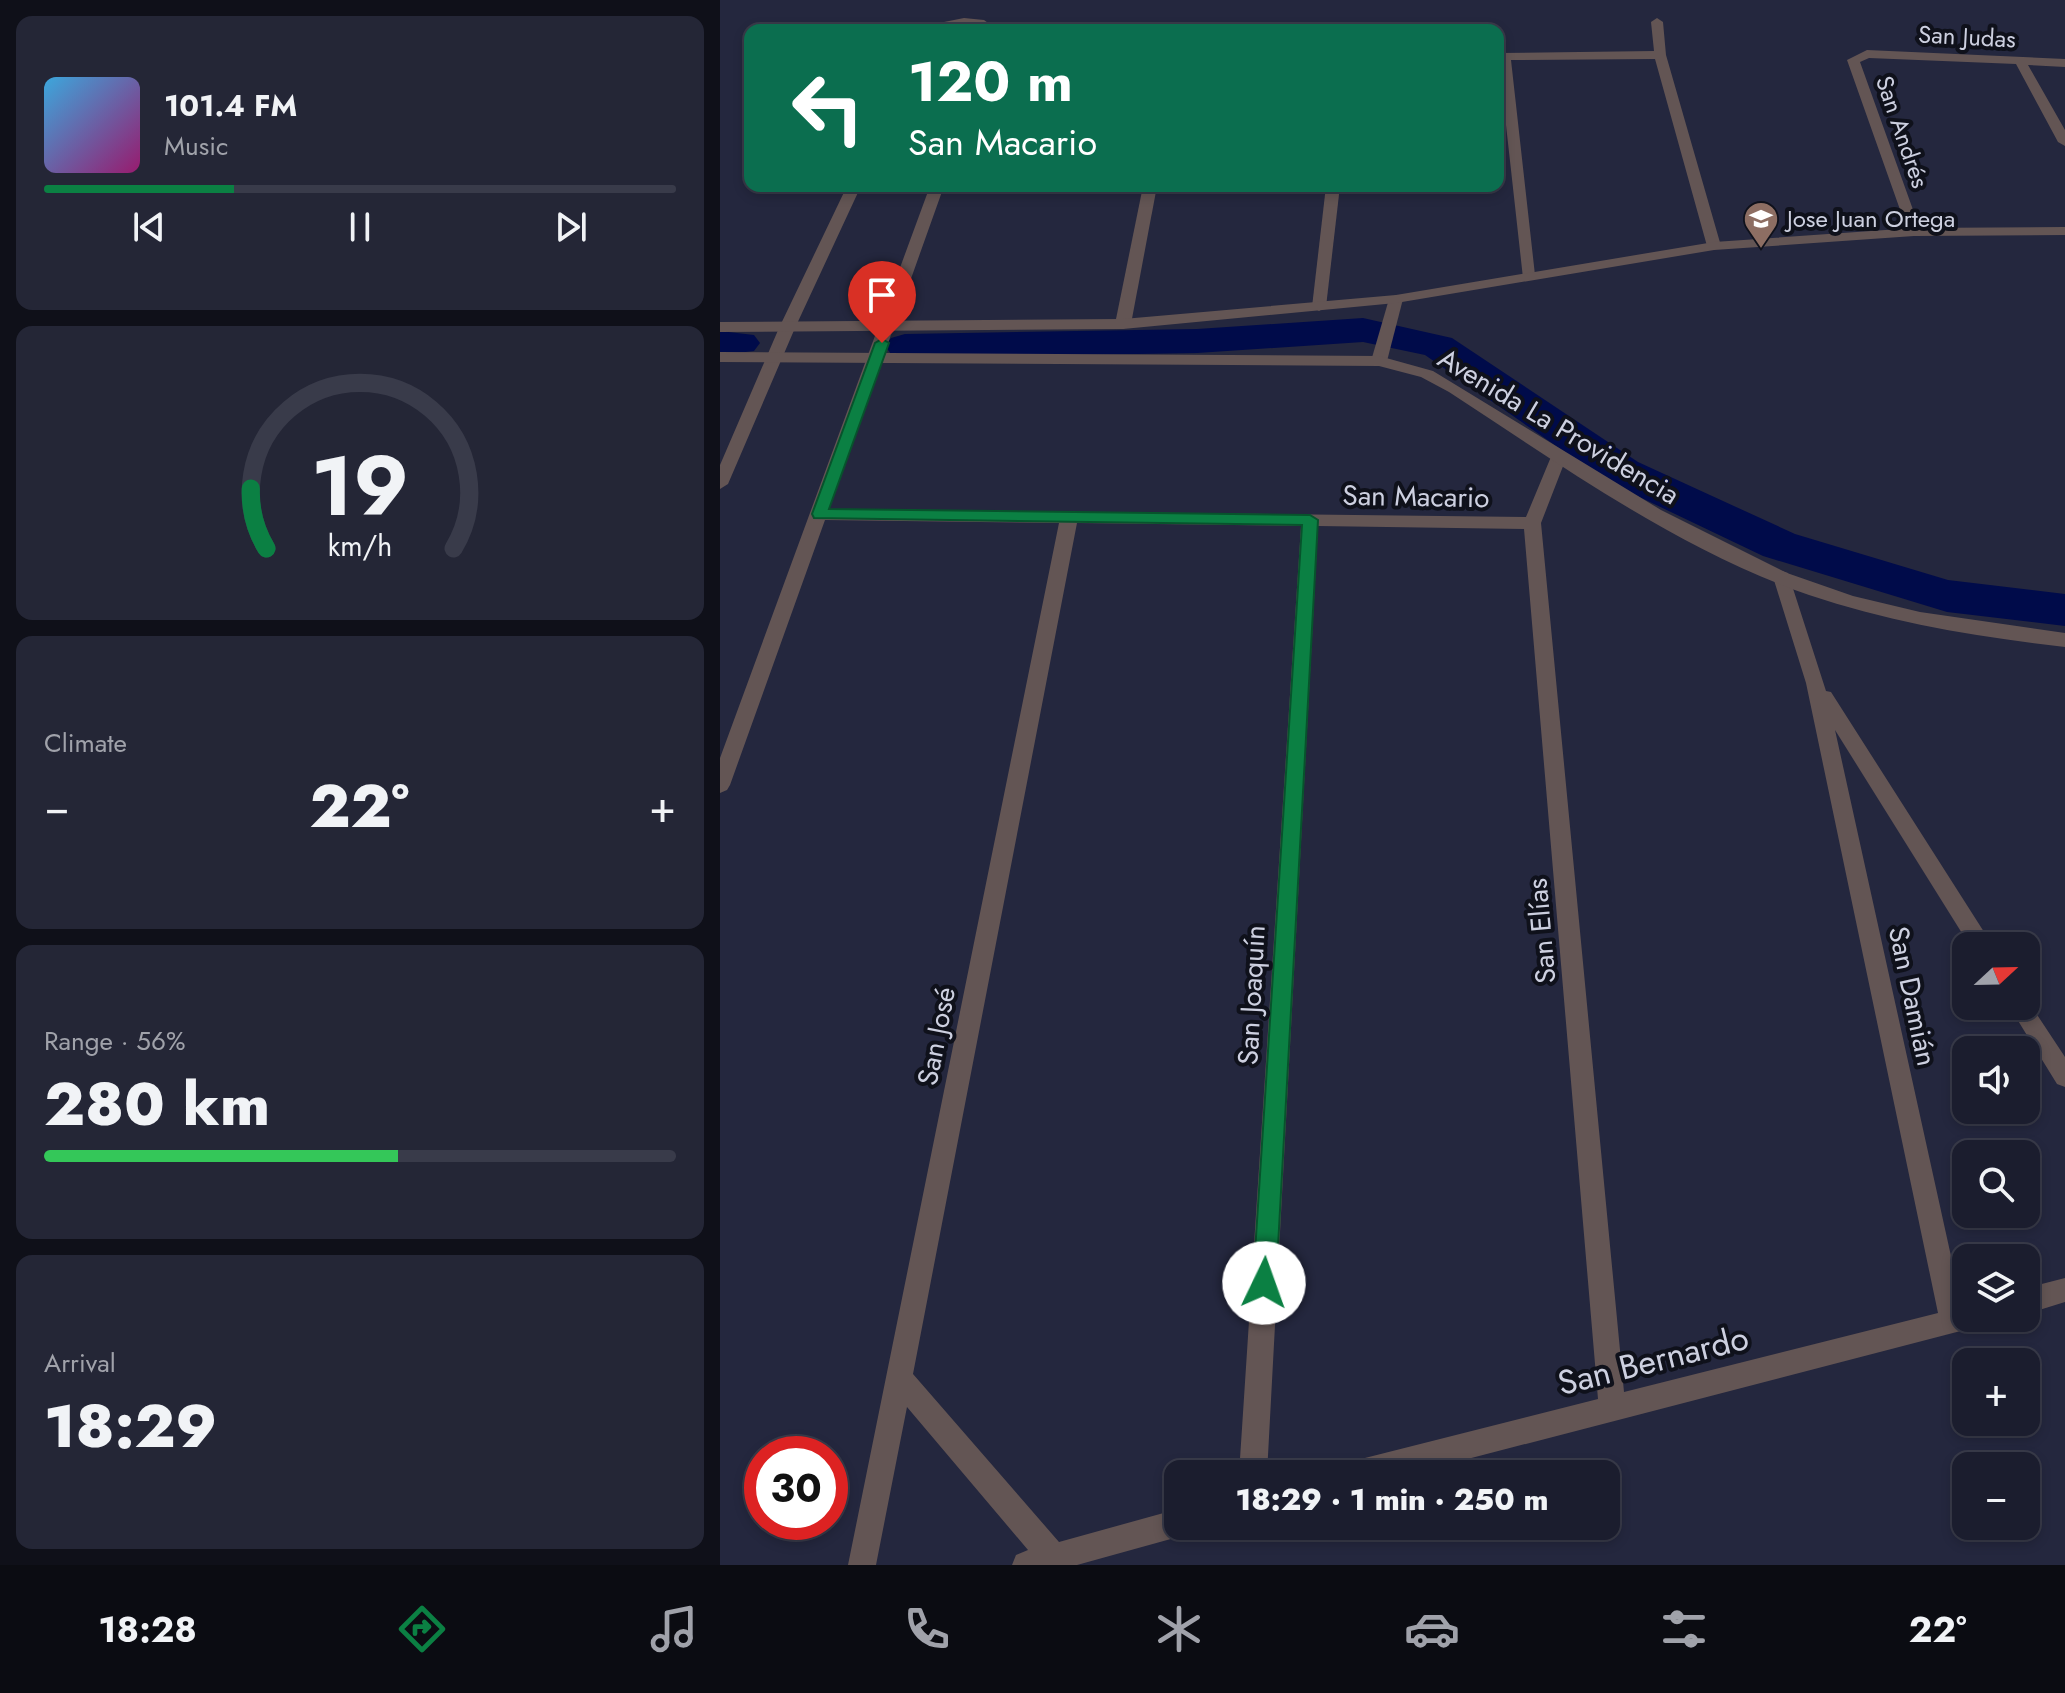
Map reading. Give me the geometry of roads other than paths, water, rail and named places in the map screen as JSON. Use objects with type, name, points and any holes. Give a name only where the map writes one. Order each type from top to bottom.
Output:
[{"type":"street","points":[[1657,22],[1660,55],[1714,246]]},
{"type":"street","points":[[950,24],[987,24]]},
{"type":"street","name":"San Judas","points":[[1867,54],[2065,63]]},
{"type":"street","name":"San Andrés","points":[[1867,54],[1853,60],[1914,232]]},
{"type":"street","points":[[1504,57],[1660,55]]},
{"type":"street","points":[[2020,61],[2065,142]]},
{"type":"street","points":[[1504,74],[1528,275]]},
{"type":"street","points":[[720,484],[787,328],[851,192]]},
{"type":"street","points":[[720,785],[877,360],[935,192]]},
{"type":"street","points":[[1123,324],[1149,192]]},
{"type":"street","points":[[1319,307],[1332,192]]},
{"type":"street","points":[[720,327],[1123,324],[1396,299],[1714,246],[1914,232],[2065,231]]},
{"type":"street","points":[[1381,352],[1396,299]]},
{"type":"street","name":"Avenida La Providencia","points":[[720,357],[877,360],[1381,352],[1427,374],[1661,519],[1782,577],[1864,605],[2012,635],[2065,640]]},
{"type":"street","name":"San Elías","points":[[1559,456],[1532,523],[1612,1407]]},
{"type":"street","name":"San Macario","points":[[819,514],[1532,523]]},
{"type":"street","name":"San José","points":[[862,1565],[1069,518]]},
{"type":"street","name":"San Joaquín","points":[[1254,1460],[1310,520]]},
{"type":"street","name":"San Damián","points":[[1782,577],[1815,683],[1952,1285]]},
{"type":"street","name":"San Damián","points":[[1815,683],[1973,932]]},
{"type":"street","points":[[2029,1020],[2065,1077]]},
{"type":"street","points":[[2040,1297],[2065,1290]]},
{"type":"street","name":"San Bernardo","points":[[1410,1460],[1952,1322]]},
{"type":"street","points":[[899,1378],[1040,1561],[1164,1527]]},
{"type":"waterway","points":[[905,346],[1197,341],[1363,330],[1438,346],[1623,472],[1779,545],[1947,596],[2065,610]]},
{"type":"waterway","points":[[720,343],[740,343]]},
{"type":"place","name":"Jose Juan Ortega","points":[[1761,250]]}]
